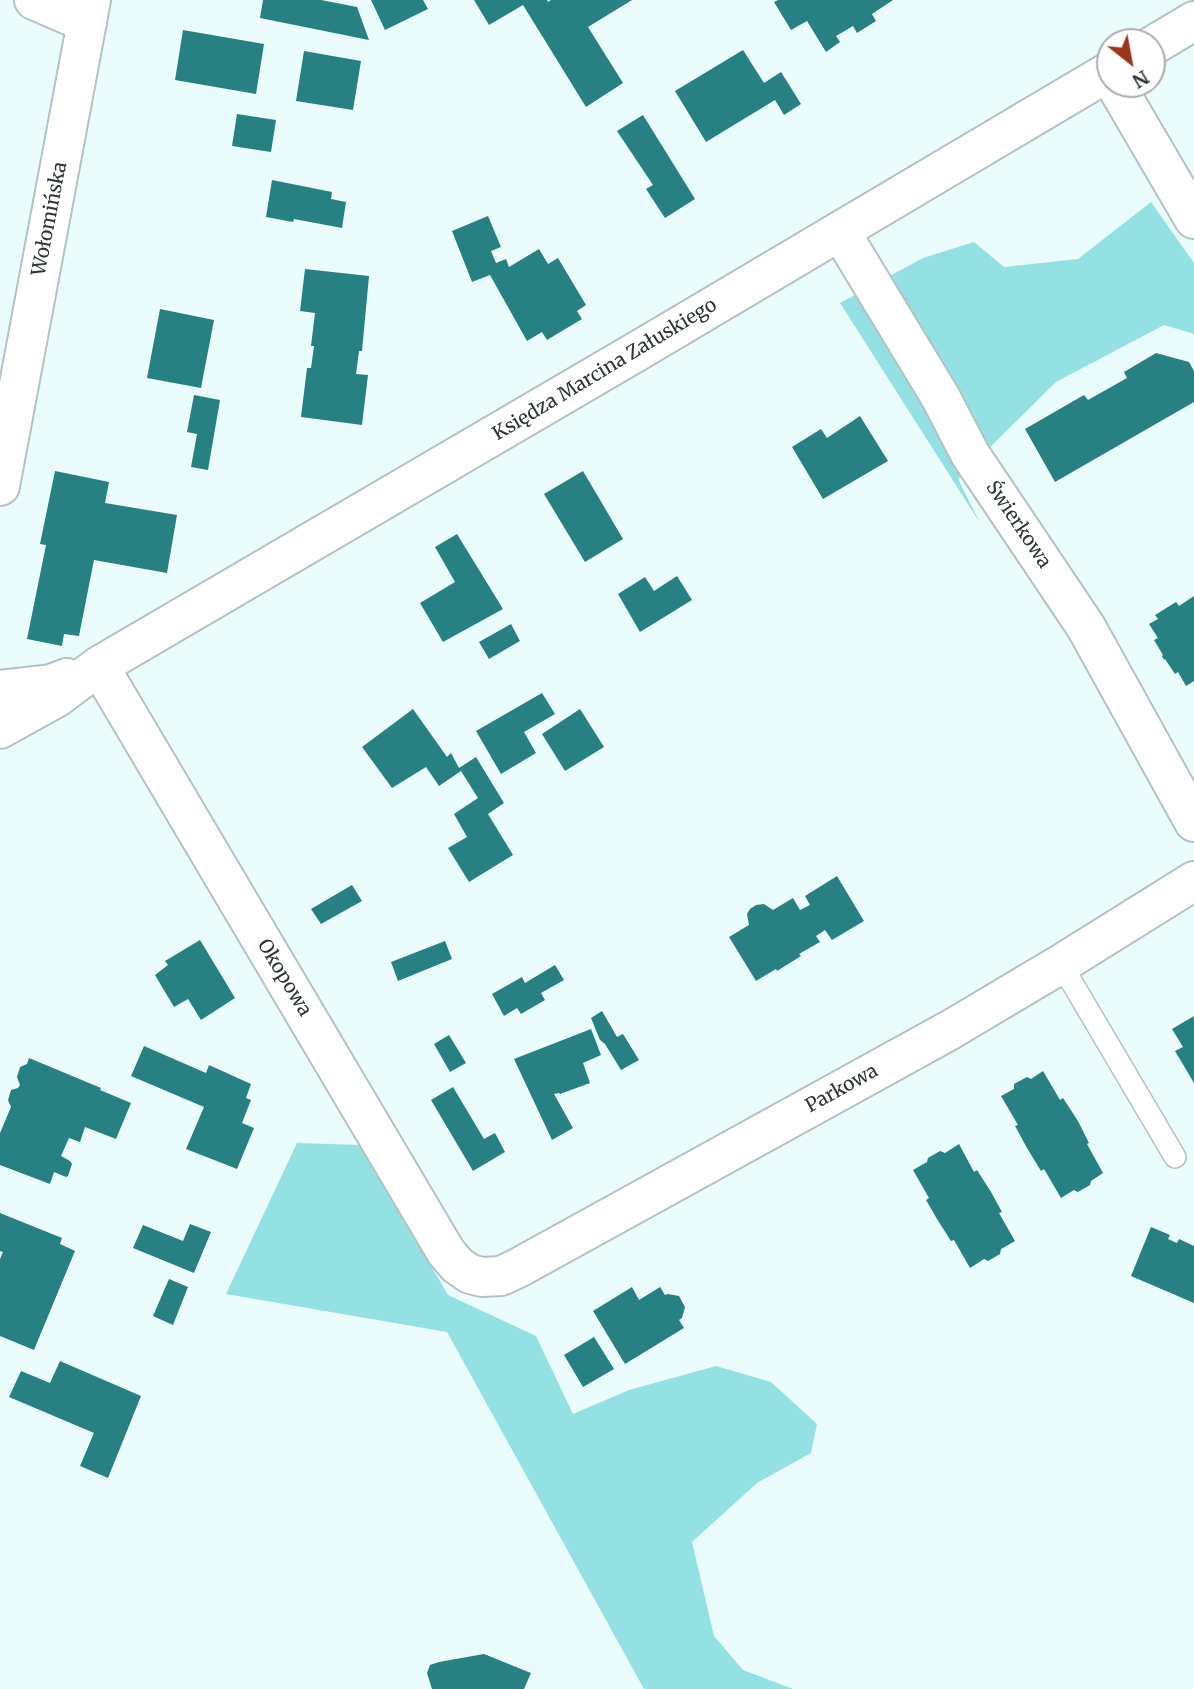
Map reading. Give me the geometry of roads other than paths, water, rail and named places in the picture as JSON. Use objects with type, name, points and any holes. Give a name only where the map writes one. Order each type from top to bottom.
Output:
[{"type":"street","points":[[34,0],[89,11]]},
{"type":"street","name":"Wołomińska","points":[[0,486],[4,447],[89,11]]},
{"type":"street","points":[[1166,38],[1194,21]]},
{"type":"street","name":"Księdza Marcina Załuskiego","points":[[0,729],[56,698],[99,666],[839,231],[1096,85]]},
{"type":"street","points":[[1124,98],[1194,219]]},
{"type":"street","name":"Świerkowa","points":[[839,231],[941,398],[970,454],[1086,627],[1194,821]]},
{"type":"street","name":"Księdza Marcina Załuskiego","points":[[0,690],[51,684],[99,666]]},
{"type":"street","name":"Okopowa","points":[[99,666],[446,1252],[457,1265],[470,1274],[482,1277]]},
{"type":"street","name":"Parkowa","points":[[482,1277],[501,1276],[530,1261],[950,1030],[1194,881]]},
{"type":"lane","points":[[1060,964],[1175,1157]]}]
